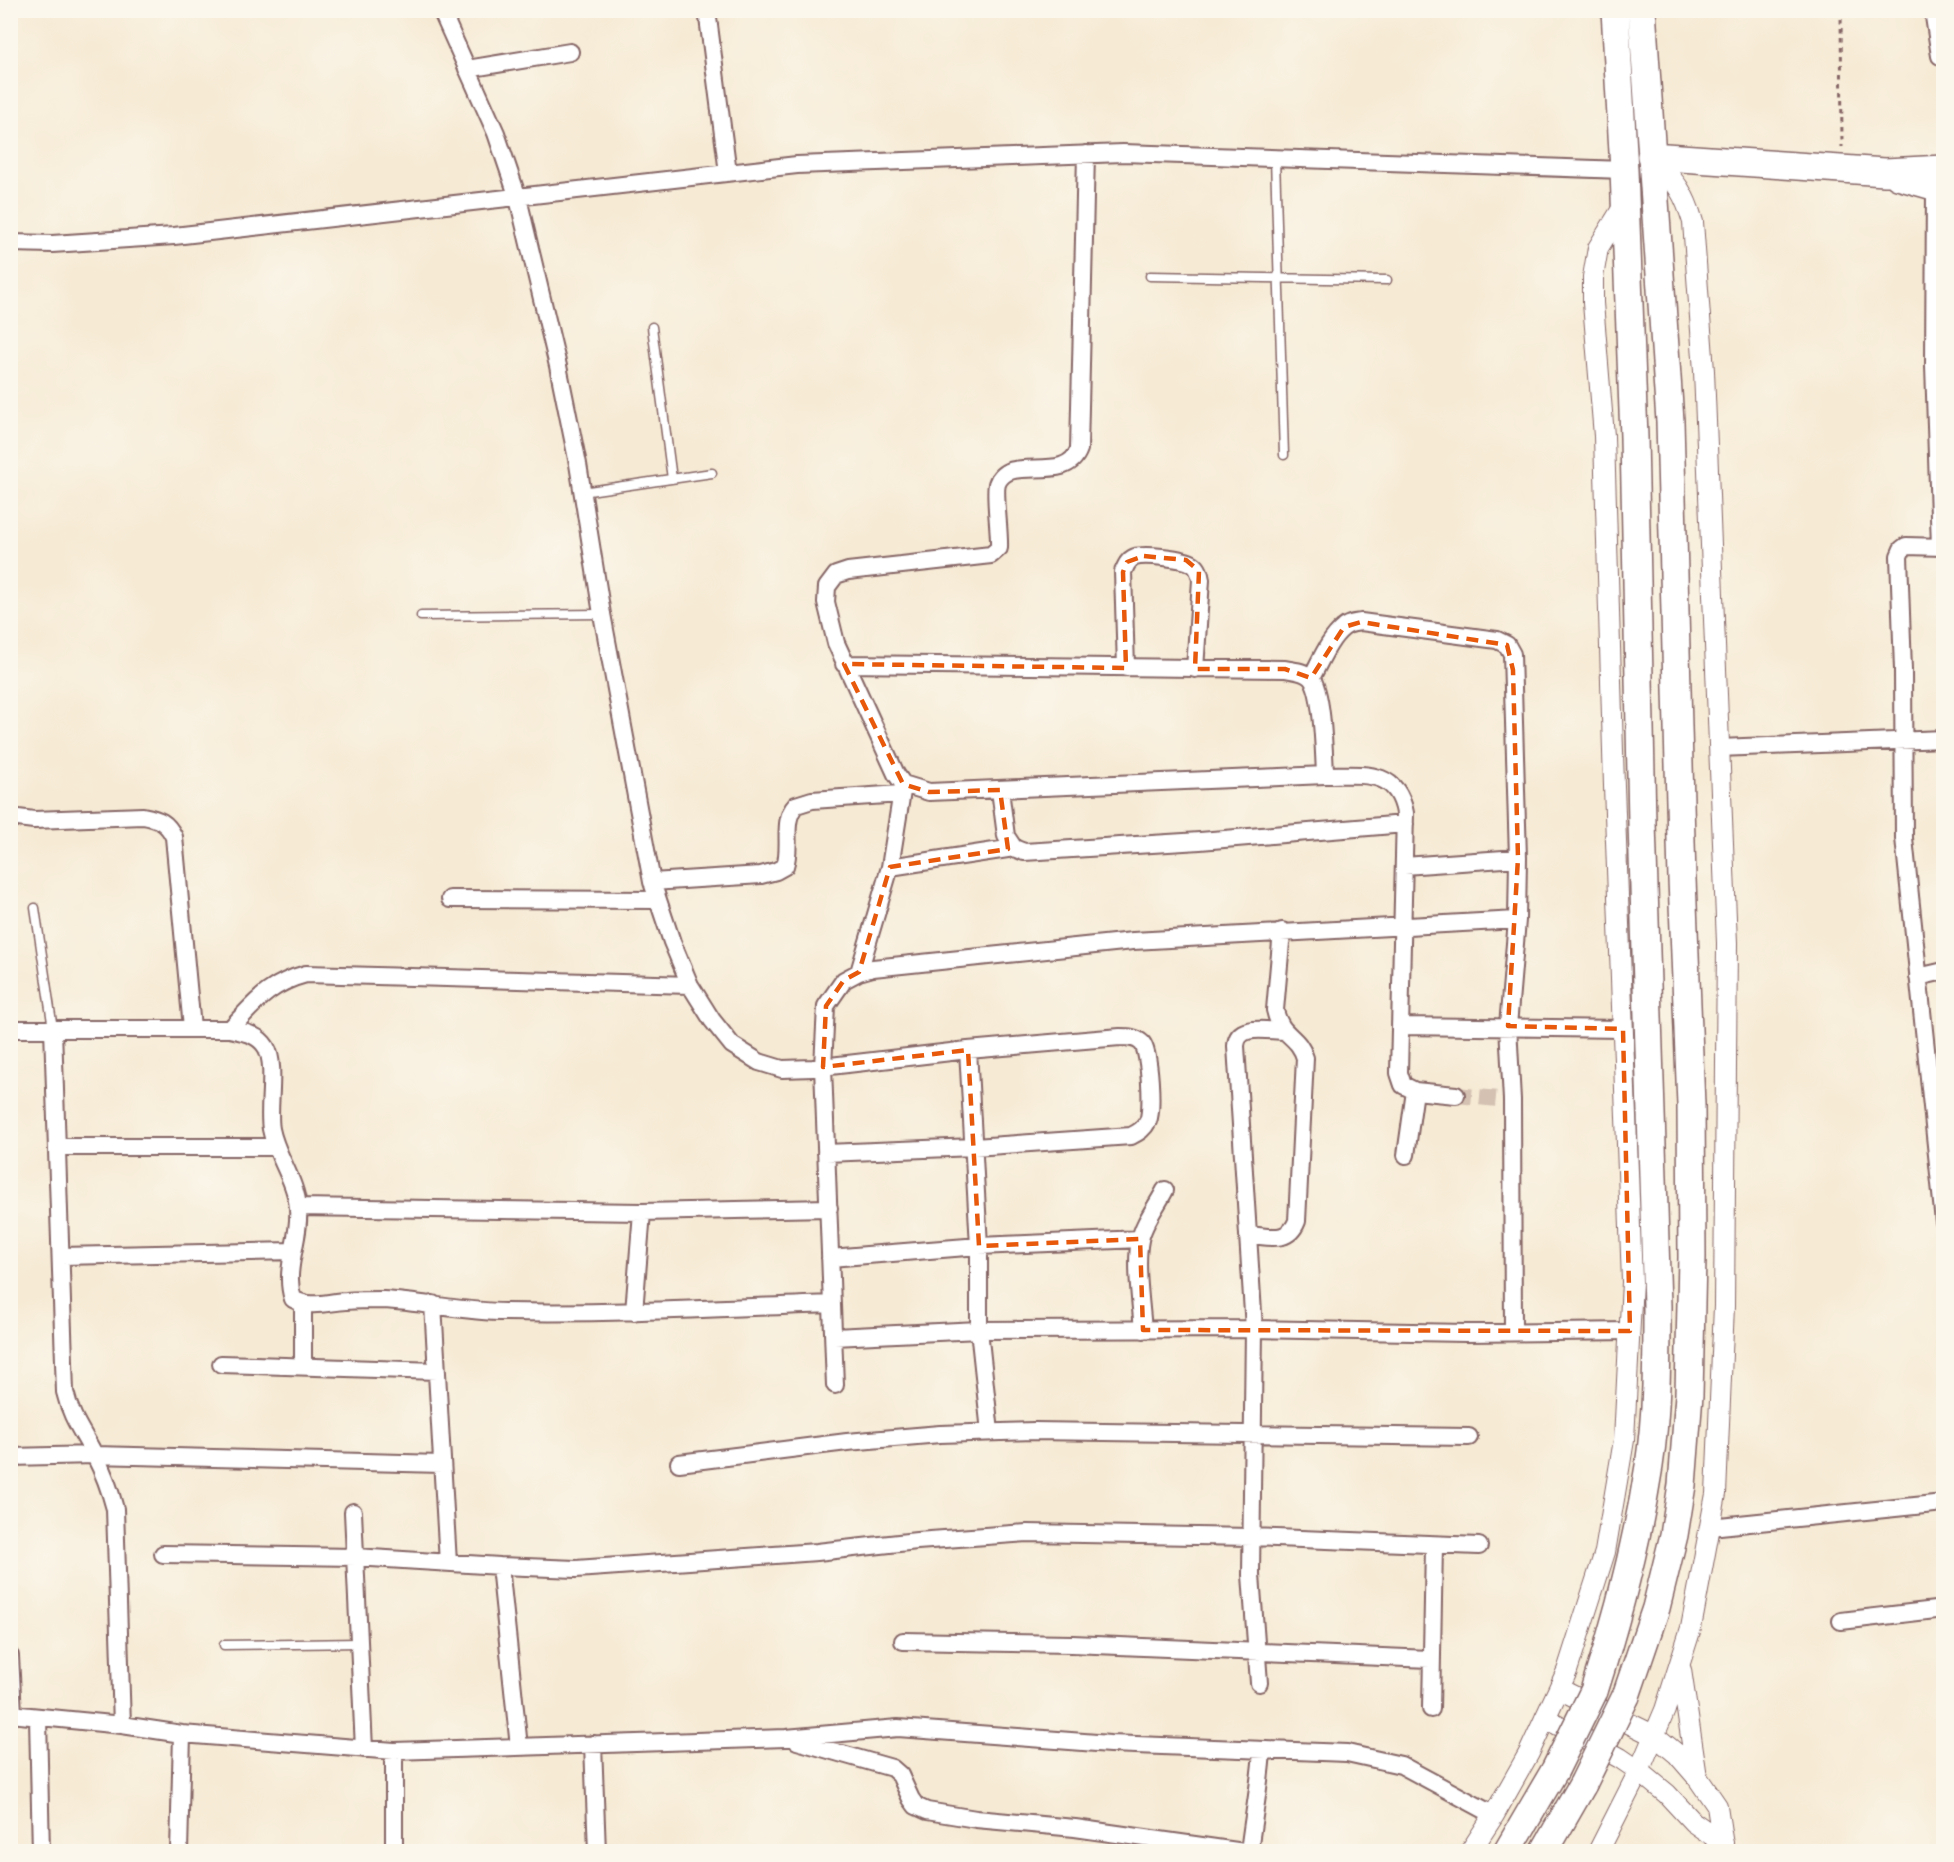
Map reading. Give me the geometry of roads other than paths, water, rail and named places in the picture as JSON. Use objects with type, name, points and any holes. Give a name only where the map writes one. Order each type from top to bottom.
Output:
[{"type":"highway","points":[[1507,1851],[1555,1770],[1594,1691],[1612,1636],[1633,1555],[1650,1464],[1657,1380],[1657,1294],[1642,823],[1634,437],[1624,170],[1615,10]]},
{"type":"highway","points":[[1544,1851],[1583,1784],[1626,1696],[1656,1608],[1674,1535],[1682,1485],[1689,1395],[1692,1257],[1691,1104],[1682,879],[1671,421],[1642,10]]},
{"type":"highway","points":[[1651,156],[1885,172],[1941,182]]},
{"type":"street","points":[[441,10],[496,133],[518,198],[558,366],[652,882],[690,985],[712,1020],[732,1045],[759,1062],[782,1069],[823,1067],[968,1050],[1132,1037],[1141,1042],[1146,1050],[1150,1108],[1148,1120],[1142,1131],[1131,1136],[974,1147],[826,1153]]},
{"type":"street","points":[[707,10],[728,173]]},
{"type":"street","points":[[1933,10],[1940,56],[1944,56]]},
{"type":"street","points":[[467,69],[570,52]]},
{"type":"street","points":[[10,243],[52,244],[174,236],[797,165],[1123,153],[1624,170]]},
{"type":"street","points":[[859,972],[890,867],[902,789],[844,664],[829,620],[826,602],[827,587],[836,575],[860,568],[991,555],[999,548],[996,484],[1002,475],[1012,470],[1066,466],[1076,459],[1079,449],[1086,154]]},
{"type":"street","points":[[1598,1851],[1640,1771],[1655,1736],[1691,1628],[1716,1494],[1724,1295],[1727,943],[1704,371],[1693,222],[1687,199],[1679,186],[1651,156]]},
{"type":"street","points":[[1941,182],[1934,356],[1942,547],[1906,546],[1899,556],[1903,670],[1902,820],[1941,1174],[1944,1222]]},
{"type":"street","points":[[1470,1851],[1494,1815],[1529,1753],[1567,1671],[1605,1552],[1624,1440],[1632,1282],[1604,436],[1593,277],[1598,248],[1625,204]]},
{"type":"street","points":[[1126,668],[1123,572],[1127,562],[1144,556],[1186,560],[1195,565],[1200,572],[1202,580],[1195,669]]},
{"type":"street","points":[[1311,678],[1336,635],[1351,623],[1361,622],[1497,640],[1507,645],[1512,654],[1518,920],[1508,1026],[1505,1099],[1513,1332]]},
{"type":"street","points":[[844,664],[1285,669],[1300,672],[1311,678],[1318,692],[1325,775]]},
{"type":"street","points":[[1719,748],[1944,739]]},
{"type":"street","points":[[652,882],[776,871],[785,866],[788,856],[788,817],[796,805],[812,800],[902,789],[929,792],[1000,790],[1369,775],[1383,779],[1393,786],[1402,798],[1405,824],[1399,1073],[1403,1085],[1415,1091],[1456,1095]]},
{"type":"street","points":[[1000,790],[1006,836],[1014,848]]},
{"type":"street","points":[[10,816],[34,820],[143,816],[156,818],[168,825],[174,837],[192,1029]]},
{"type":"street","points":[[890,867],[1014,848],[1024,852],[1037,852],[1405,824]]},
{"type":"street","points":[[1404,866],[1518,858]]},
{"type":"street","points":[[450,899],[657,900]]},
{"type":"street","points":[[836,1385],[823,1067],[826,1006],[844,980],[873,968],[1133,941],[1282,931],[1518,920]]},
{"type":"street","points":[[1248,1235],[1281,1237],[1293,1230],[1297,1221],[1305,1058],[1302,1047],[1278,1023],[1275,1010],[1282,931]]},
{"type":"street","points":[[1918,977],[1944,971]]},
{"type":"street","points":[[230,1029],[268,989],[287,979],[306,974],[690,985]]},
{"type":"street","points":[[1401,1026],[1623,1029]]},
{"type":"street","points":[[10,1029],[230,1029],[251,1034],[264,1044],[270,1055],[270,1128],[298,1208],[289,1274],[290,1287],[293,1299],[303,1304],[380,1300],[502,1312],[634,1311],[832,1304]]},
{"type":"street","points":[[53,1029],[65,1392],[70,1412],[95,1455],[108,1484],[115,1509],[122,1725]]},
{"type":"street","points":[[1259,1683],[1251,1575],[1255,1435],[1254,1329],[1236,1038],[1241,1032],[1249,1030],[1284,1031]]},
{"type":"street","points":[[968,1050],[979,1246],[979,1330],[990,1432]]},
{"type":"street","points":[[1406,1155],[1415,1091]]},
{"type":"street","points":[[58,1147],[276,1147]]},
{"type":"street","points":[[1143,1330],[1138,1253],[1140,1239],[1145,1225],[1165,1190]]},
{"type":"street","points":[[298,1208],[642,1212],[829,1208]]},
{"type":"street","points":[[634,1311],[642,1212]]},
{"type":"street","points":[[831,1258],[979,1246],[1140,1239]]},
{"type":"street","points":[[61,1256],[293,1251]]},
{"type":"street","points":[[303,1304],[303,1366]]},
{"type":"street","points":[[433,1304],[448,1563]]},
{"type":"street","points":[[834,1337],[979,1330],[1630,1331]]},
{"type":"street","points":[[222,1364],[437,1371]]},
{"type":"street","points":[[679,1463],[847,1442],[990,1432],[1469,1437]]},
{"type":"street","points":[[10,1457],[95,1455],[442,1464]]},
{"type":"street","points":[[1710,1527],[1944,1503]]},
{"type":"street","points":[[353,1512],[364,1749]]},
{"type":"street","points":[[163,1554],[355,1557],[576,1569],[817,1552],[917,1541],[1026,1533],[1252,1537],[1479,1546]]},
{"type":"street","points":[[1431,1709],[1430,1659],[1434,1545]]},
{"type":"street","points":[[500,1566],[519,1747]]},
{"type":"street","points":[[1841,1621],[1944,1609]]},
{"type":"street","points":[[903,1641],[1072,1644],[1430,1659]]},
{"type":"street","points":[[10,1656],[12,1714],[122,1725],[182,1734],[394,1752],[786,1738],[898,1728],[1110,1744],[1347,1753],[1377,1758],[1420,1773],[1494,1815]]},
{"type":"street","points":[[1680,1664],[1697,1777]]},
{"type":"street","points":[[1559,1689],[1655,1736],[1677,1754],[1697,1777],[1717,1806],[1723,1847]]},
{"type":"street","points":[[38,1718],[41,1851]]},
{"type":"street","points":[[1545,1718],[1640,1771],[1667,1794],[1693,1822],[1723,1847]]},
{"type":"street","points":[[179,1851],[182,1734]]},
{"type":"street","points":[[786,1738],[892,1768],[900,1775],[916,1806],[927,1811],[976,1819],[1085,1830],[1175,1847],[1244,1851]]},
{"type":"street","points":[[593,1744],[597,1851]]},
{"type":"street","points":[[1249,1851],[1262,1750]]},
{"type":"street","points":[[394,1752],[394,1851]]},
{"type":"lane","points":[[1275,158],[1284,454]]},
{"type":"lane","points":[[1150,276],[1387,280]]},
{"type":"lane","points":[[652,327],[672,479]]},
{"type":"lane","points":[[582,492],[712,473]]},
{"type":"lane","points":[[421,616],[602,614]]},
{"type":"lane","points":[[35,908],[53,1029]]},
{"type":"lane","points":[[224,1645],[359,1643]]},
{"type":"tunnel","points":[[1456,1095],[1498,1099]]}]
